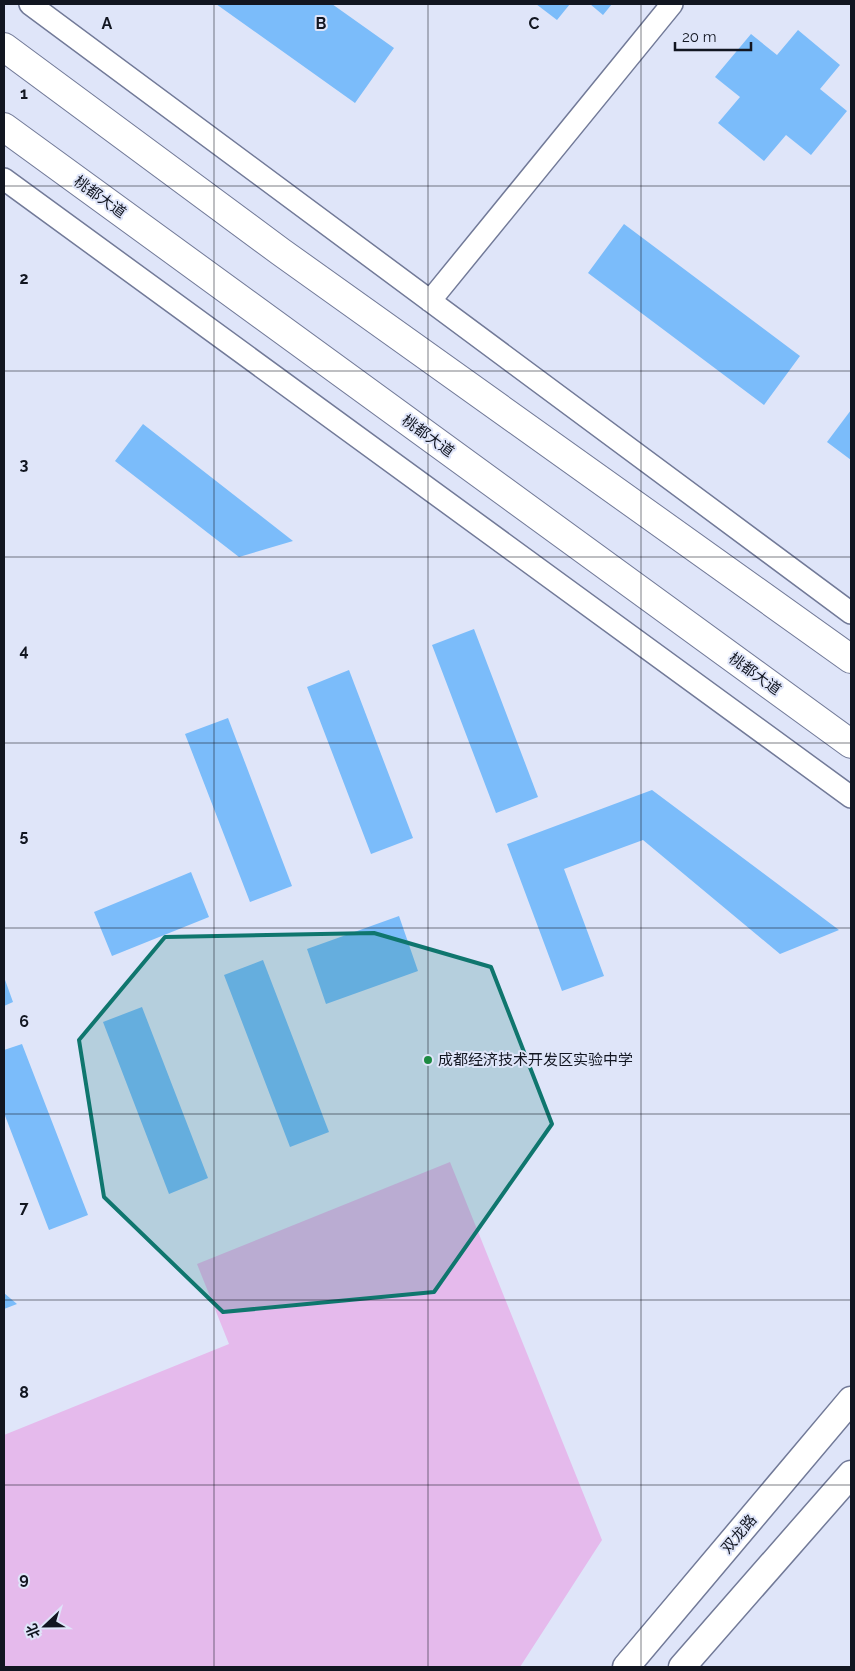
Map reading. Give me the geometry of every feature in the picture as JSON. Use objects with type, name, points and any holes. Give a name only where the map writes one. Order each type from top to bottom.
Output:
[{"type":"main road","points":[[4,46],[281,252],[851,659]]},
{"type":"main road","name":"桃都大道","points":[[4,127],[851,744]]},
{"type":"street","points":[[30,4],[851,612]]},
{"type":"street","points":[[430,300],[672,4]]},
{"type":"street","points":[[4,179],[851,797]]},
{"type":"street","name":"双龙路","points":[[626,1667],[851,1400]]},
{"type":"street","points":[[682,1667],[851,1474]]},
{"type":"highlighted area","points":[[374,933],[491,967],[552,1124],[434,1292],[223,1312],[104,1197],[79,1040],[165,937]]},
{"type":"shaded area","points":[[450,1162],[602,1540],[520,1667],[4,1667],[4,1435],[229,1344],[197,1264]]},
{"type":"building","points":[[216,4],[332,4],[394,48],[355,103]]},
{"type":"building","points":[[536,4],[570,4],[557,20]]},
{"type":"building","points":[[590,4],[612,4],[603,15]]},
{"type":"building","points":[[798,30],[840,65],[820,89],[847,111],[811,155],[786,135],[764,161],[718,123],[740,97],[715,77],[751,34],[777,55]]},
{"type":"building","points":[[624,224],[800,356],[764,405],[588,273]]},
{"type":"building","points":[[851,410],[851,460],[827,442]]},
{"type":"building","points":[[143,424],[293,541],[239,557],[115,461]]},
{"type":"building","points":[[474,629],[538,797],[496,813],[432,645]]},
{"type":"building","points":[[349,670],[413,838],[371,854],[307,687]]},
{"type":"building","points":[[228,718],[292,886],[250,902],[185,734]]},
{"type":"building","points":[[652,790],[839,930],[780,954],[643,840],[564,869],[604,976],[562,991],[507,844]]},
{"type":"building","points":[[191,872],[209,917],[112,956],[94,912]]},
{"type":"building","points":[[399,916],[418,971],[326,1004],[307,949]]},
{"type":"building","points":[[263,960],[329,1132],[290,1147],[224,975]]},
{"type":"building","points":[[4,977],[13,1002],[4,1006]]},
{"type":"building","points":[[142,1007],[208,1178],[169,1194],[103,1022]]},
{"type":"building","points":[[22,1044],[88,1215],[49,1230],[4,1113],[4,1050]]},
{"type":"building","points":[[4,1293],[17,1304],[4,1309]]},
{"type":"place","name":"成都经济技术开发区实验中学","points":[[428,1060]]}]
